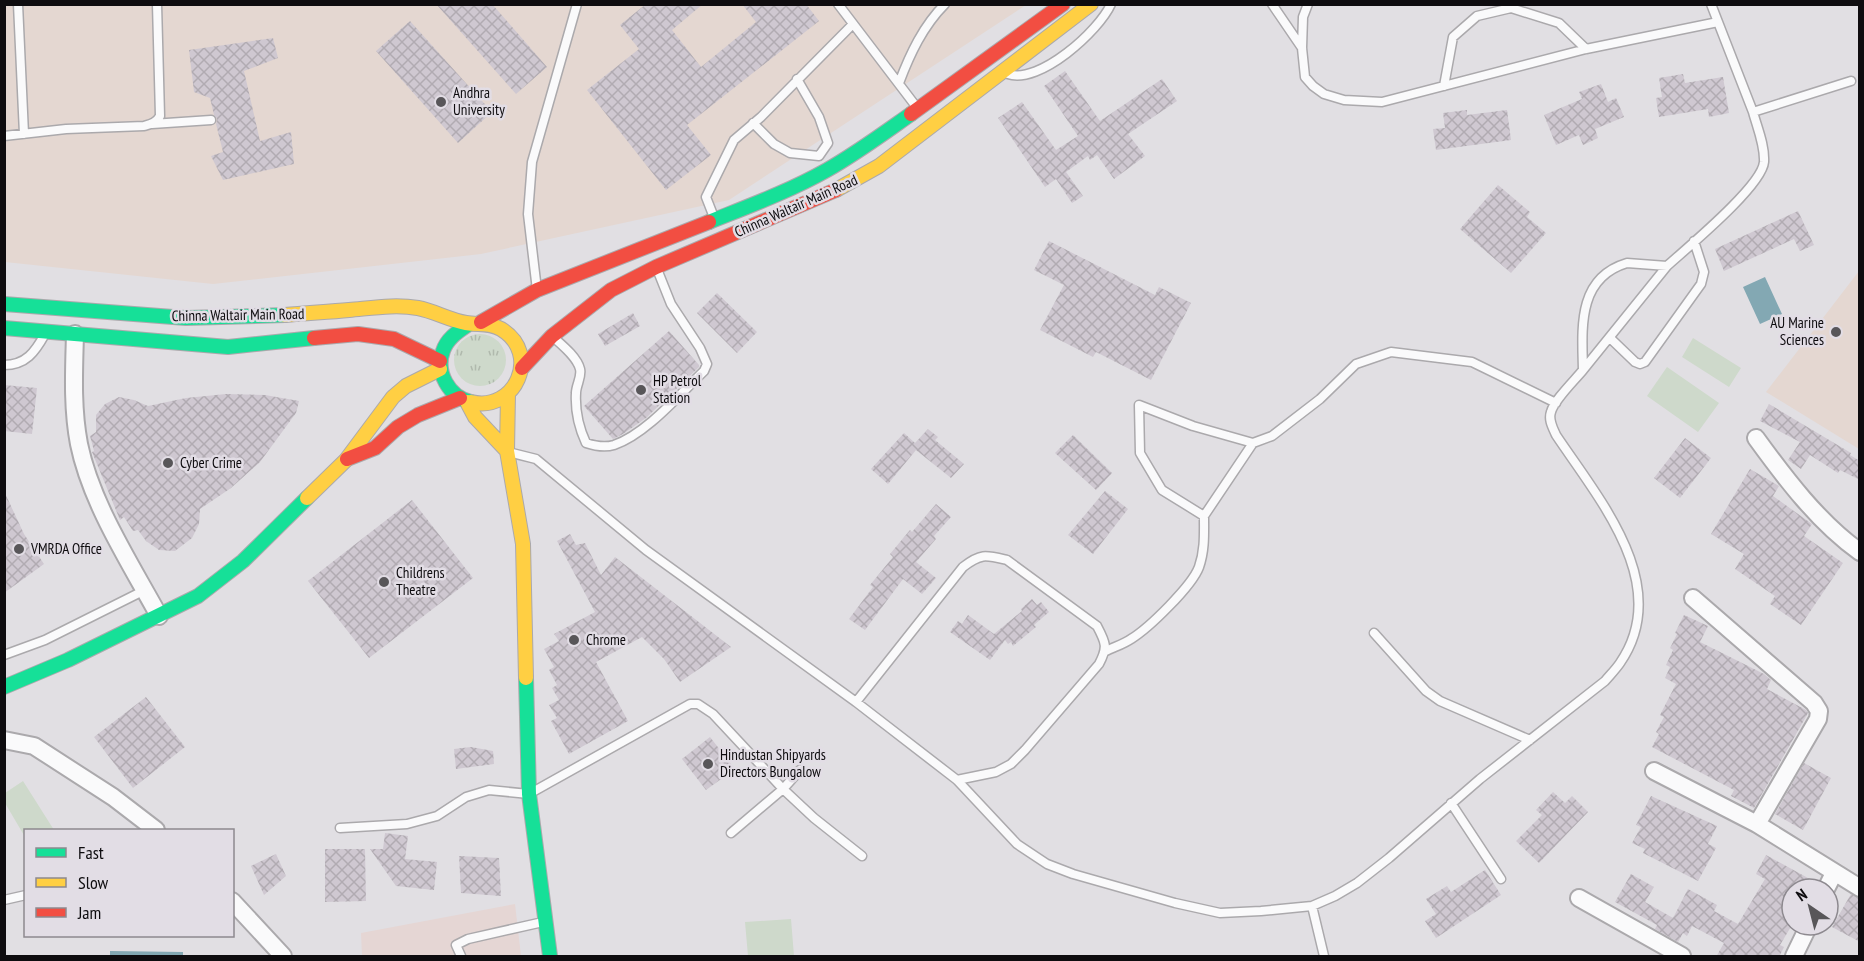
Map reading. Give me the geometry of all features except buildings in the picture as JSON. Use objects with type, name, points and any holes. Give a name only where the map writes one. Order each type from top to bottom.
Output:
[{"type":"street","name":"Chinna Waltair Main Road","points":[[4,304],[198,318],[417,308],[475,323],[537,290],[768,199],[827,170],[872,142],[1064,4]]},
{"type":"street","name":"Chinna Waltair Main Road","points":[[522,368],[552,336],[611,290],[656,267],[838,189],[879,166],[1091,4]]},
{"type":"street","points":[[346,460],[375,448],[398,427],[418,415],[463,400],[483,404],[497,401],[508,393],[522,368],[514,340],[500,327],[475,323],[457,329],[448,338],[442,349],[440,365],[444,381],[452,392],[463,400],[475,417],[507,452]]},
{"type":"street","name":"Chinna Waltair Main Road","points":[[4,328],[228,347],[358,334],[394,339],[440,365]]},
{"type":"street","points":[[75,334],[74,410],[85,468],[116,535],[159,615]]},
{"type":"street","points":[[4,687],[68,660],[198,596],[243,561],[346,460],[393,397],[440,365]]},
{"type":"street","points":[[508,393],[507,452],[523,544],[529,794],[550,957]]},
{"type":"street","points":[[1756,438],[1786,479],[1860,552]]},
{"type":"street","points":[[1693,598],[1814,703],[1820,711],[1818,719],[1757,824]]},
{"type":"street","points":[[4,740],[34,746],[113,797],[153,829]]},
{"type":"street","points":[[1654,771],[1757,824],[1860,888]]},
{"type":"street","points":[[1832,877],[1834,873]]},
{"type":"street","points":[[1580,898],[1682,957]]},
{"type":"street","points":[[234,903],[283,957]]},
{"type":"street","points":[[1794,957],[1803,937]]},
{"type":"lane","points":[[18,4],[24,134]]},
{"type":"lane","points":[[152,124],[160,116],[157,4]]},
{"type":"lane","points":[[537,290],[528,213],[532,162],[577,4]]},
{"type":"lane","points":[[838,4],[918,109]]},
{"type":"lane","points":[[899,82],[908,58],[945,4]]},
{"type":"lane","points":[[1002,72],[1014,76],[1031,73],[1058,60],[1083,40],[1106,15],[1111,4]]},
{"type":"lane","points":[[1272,4],[1302,48]]},
{"type":"lane","points":[[1308,4],[1303,17],[1302,48],[1305,78],[1324,94],[1344,100],[1383,102],[1586,50],[1718,22]]},
{"type":"lane","points":[[507,452],[536,459],[646,550],[856,702],[957,780],[1017,844],[1047,864],[1073,874],[1175,903],[1220,913],[1312,906],[1357,883],[1451,803],[1605,681],[1620,662],[1630,642],[1637,621],[1638,597],[1635,571],[1626,545],[1613,520],[1556,435],[1551,422],[1551,412],[1667,266],[1747,192],[1759,176],[1764,163],[1763,146],[1753,112],[1711,4]]},
{"type":"lane","points":[[1444,86],[1453,37],[1477,16],[1511,8],[1559,23],[1586,50]]},
{"type":"lane","points":[[715,220],[706,197],[734,140],[853,24]]},
{"type":"lane","points":[[797,79],[819,117],[828,143],[819,156]]},
{"type":"lane","points":[[1753,112],[1851,81]]},
{"type":"lane","points":[[4,136],[66,129],[211,120]]},
{"type":"lane","points":[[753,123],[774,144],[790,153],[819,156]]},
{"type":"lane","points":[[819,156],[827,170]]},
{"type":"lane","points":[[1610,338],[1635,362],[1640,364],[1645,362],[1701,284],[1704,272],[1694,241]]},
{"type":"lane","points":[[552,336],[580,369],[576,406],[580,431],[586,443],[597,447],[612,446],[655,417],[704,371],[707,364],[700,348],[671,304],[648,246]]},
{"type":"lane","points":[[1583,370],[1584,308],[1592,290],[1604,274],[1627,263],[1667,266]]},
{"type":"lane","points":[[4,365],[17,365],[27,359],[47,332]]},
{"type":"lane","points":[[957,780],[996,772],[1011,764],[1026,750],[1092,673],[1106,651],[1132,639],[1155,619],[1198,569],[1204,548],[1204,516],[1253,443],[1272,436],[1320,399],[1356,364],[1391,352],[1472,362],[1556,403]]},
{"type":"lane","points":[[1204,516],[1162,490],[1156,481],[1140,453],[1139,405],[1193,426],[1253,443]]},
{"type":"lane","points":[[856,702],[963,567],[976,557],[990,556],[1007,560],[1097,626],[1104,639],[1106,651]]},
{"type":"lane","points":[[4,655],[45,640],[145,590]]},
{"type":"lane","points":[[1374,633],[1426,691],[1440,701],[1530,740]]},
{"type":"lane","points":[[340,828],[407,824],[437,816],[466,797],[489,790],[529,794],[690,704],[698,704],[713,714],[783,789],[814,818],[862,856]]},
{"type":"lane","points":[[731,833],[783,789],[800,770]]},
{"type":"lane","points":[[1451,803],[1502,879]]},
{"type":"lane","points":[[4,900],[24,895]]},
{"type":"lane","points":[[1312,906],[1324,957]]},
{"type":"lane","points":[[461,957],[456,945],[468,939],[547,921]]},
{"type":"shaded area","name":"Andhra University","points":[[5,5],[1026,5],[729,200],[481,254],[213,284],[5,262]]},
{"type":"shaded area","name":"AU Marine Sciences","points":[[1860,271],[1859,449],[1766,392]]},
{"type":"shaded area","points":[[515,904],[521,956],[362,956],[361,933]]},
{"type":"green space","points":[[475,334],[485,334],[494,338],[502,346],[506,360],[502,374],[494,382],[485,386],[475,386],[466,382],[458,374],[454,365],[454,355],[458,346],[466,338]]},
{"type":"green space","points":[[1693,338],[1741,368],[1729,387],[1682,357]]},
{"type":"green space","points":[[1667,367],[1719,403],[1698,432],[1647,396]]},
{"type":"green space","points":[[23,781],[53,829],[24,829],[24,835],[5,803],[5,793]]},
{"type":"green space","points":[[791,919],[794,956],[748,956],[745,922]]},
{"type":"water","points":[[1765,277],[1782,314],[1760,324],[1743,287]]},
{"type":"water","points":[[110,951],[183,952],[183,956],[110,956]]},
{"type":"traffic: fast","points":[[709,222],[813,178],[849,157],[911,114]]},
{"type":"traffic: fast","points":[[4,304],[186,318],[285,315]]},
{"type":"traffic: fast","points":[[469,324],[447,342],[441,359],[441,367],[450,389],[456,395],[471,402]]},
{"type":"traffic: fast","points":[[4,328],[228,347],[314,338]]},
{"type":"traffic: fast","points":[[4,687],[68,660],[198,596],[243,561],[307,498]]},
{"type":"traffic: fast","points":[[526,678],[529,794],[550,956]]},
{"type":"traffic: slow","points":[[836,190],[879,166],[1091,4]]},
{"type":"traffic: slow","points":[[285,315],[401,306],[424,309],[466,323],[497,327],[513,340],[520,352],[521,366],[518,379],[511,390],[500,399],[487,403],[471,402]]},
{"type":"traffic: slow","points":[[307,498],[346,460],[393,397],[406,386],[440,369]]},
{"type":"traffic: slow","points":[[508,393],[507,451],[523,544],[526,678]]},
{"type":"traffic: slow","points":[[467,402],[475,417],[507,451]]},
{"type":"traffic: jam","points":[[911,114],[1063,4]]},
{"type":"traffic: jam","points":[[522,368],[552,336],[611,290],[656,267],[836,190]]},
{"type":"traffic: jam","points":[[481,322],[537,290],[709,222]]},
{"type":"traffic: jam","points":[[314,338],[358,334],[394,339],[440,361]]},
{"type":"traffic: jam","points":[[347,459],[375,448],[398,427],[418,415],[460,398]]},
{"type":"place","name":"Andhra University","points":[[441,102]]},
{"type":"place","name":"AU Marine Sciences","points":[[1836,332]]},
{"type":"place","name":"HP Petrol Station","points":[[641,390]]},
{"type":"place","name":"Cyber Crime","points":[[168,463]]},
{"type":"place","name":"VMRDA Office","points":[[19,549]]},
{"type":"place","name":"Childrens Theatre","points":[[384,582]]},
{"type":"place","name":"Chrome","points":[[574,640]]},
{"type":"place","name":"Hindustan Shipyards Directors Bungalow","points":[[708,764]]}]
